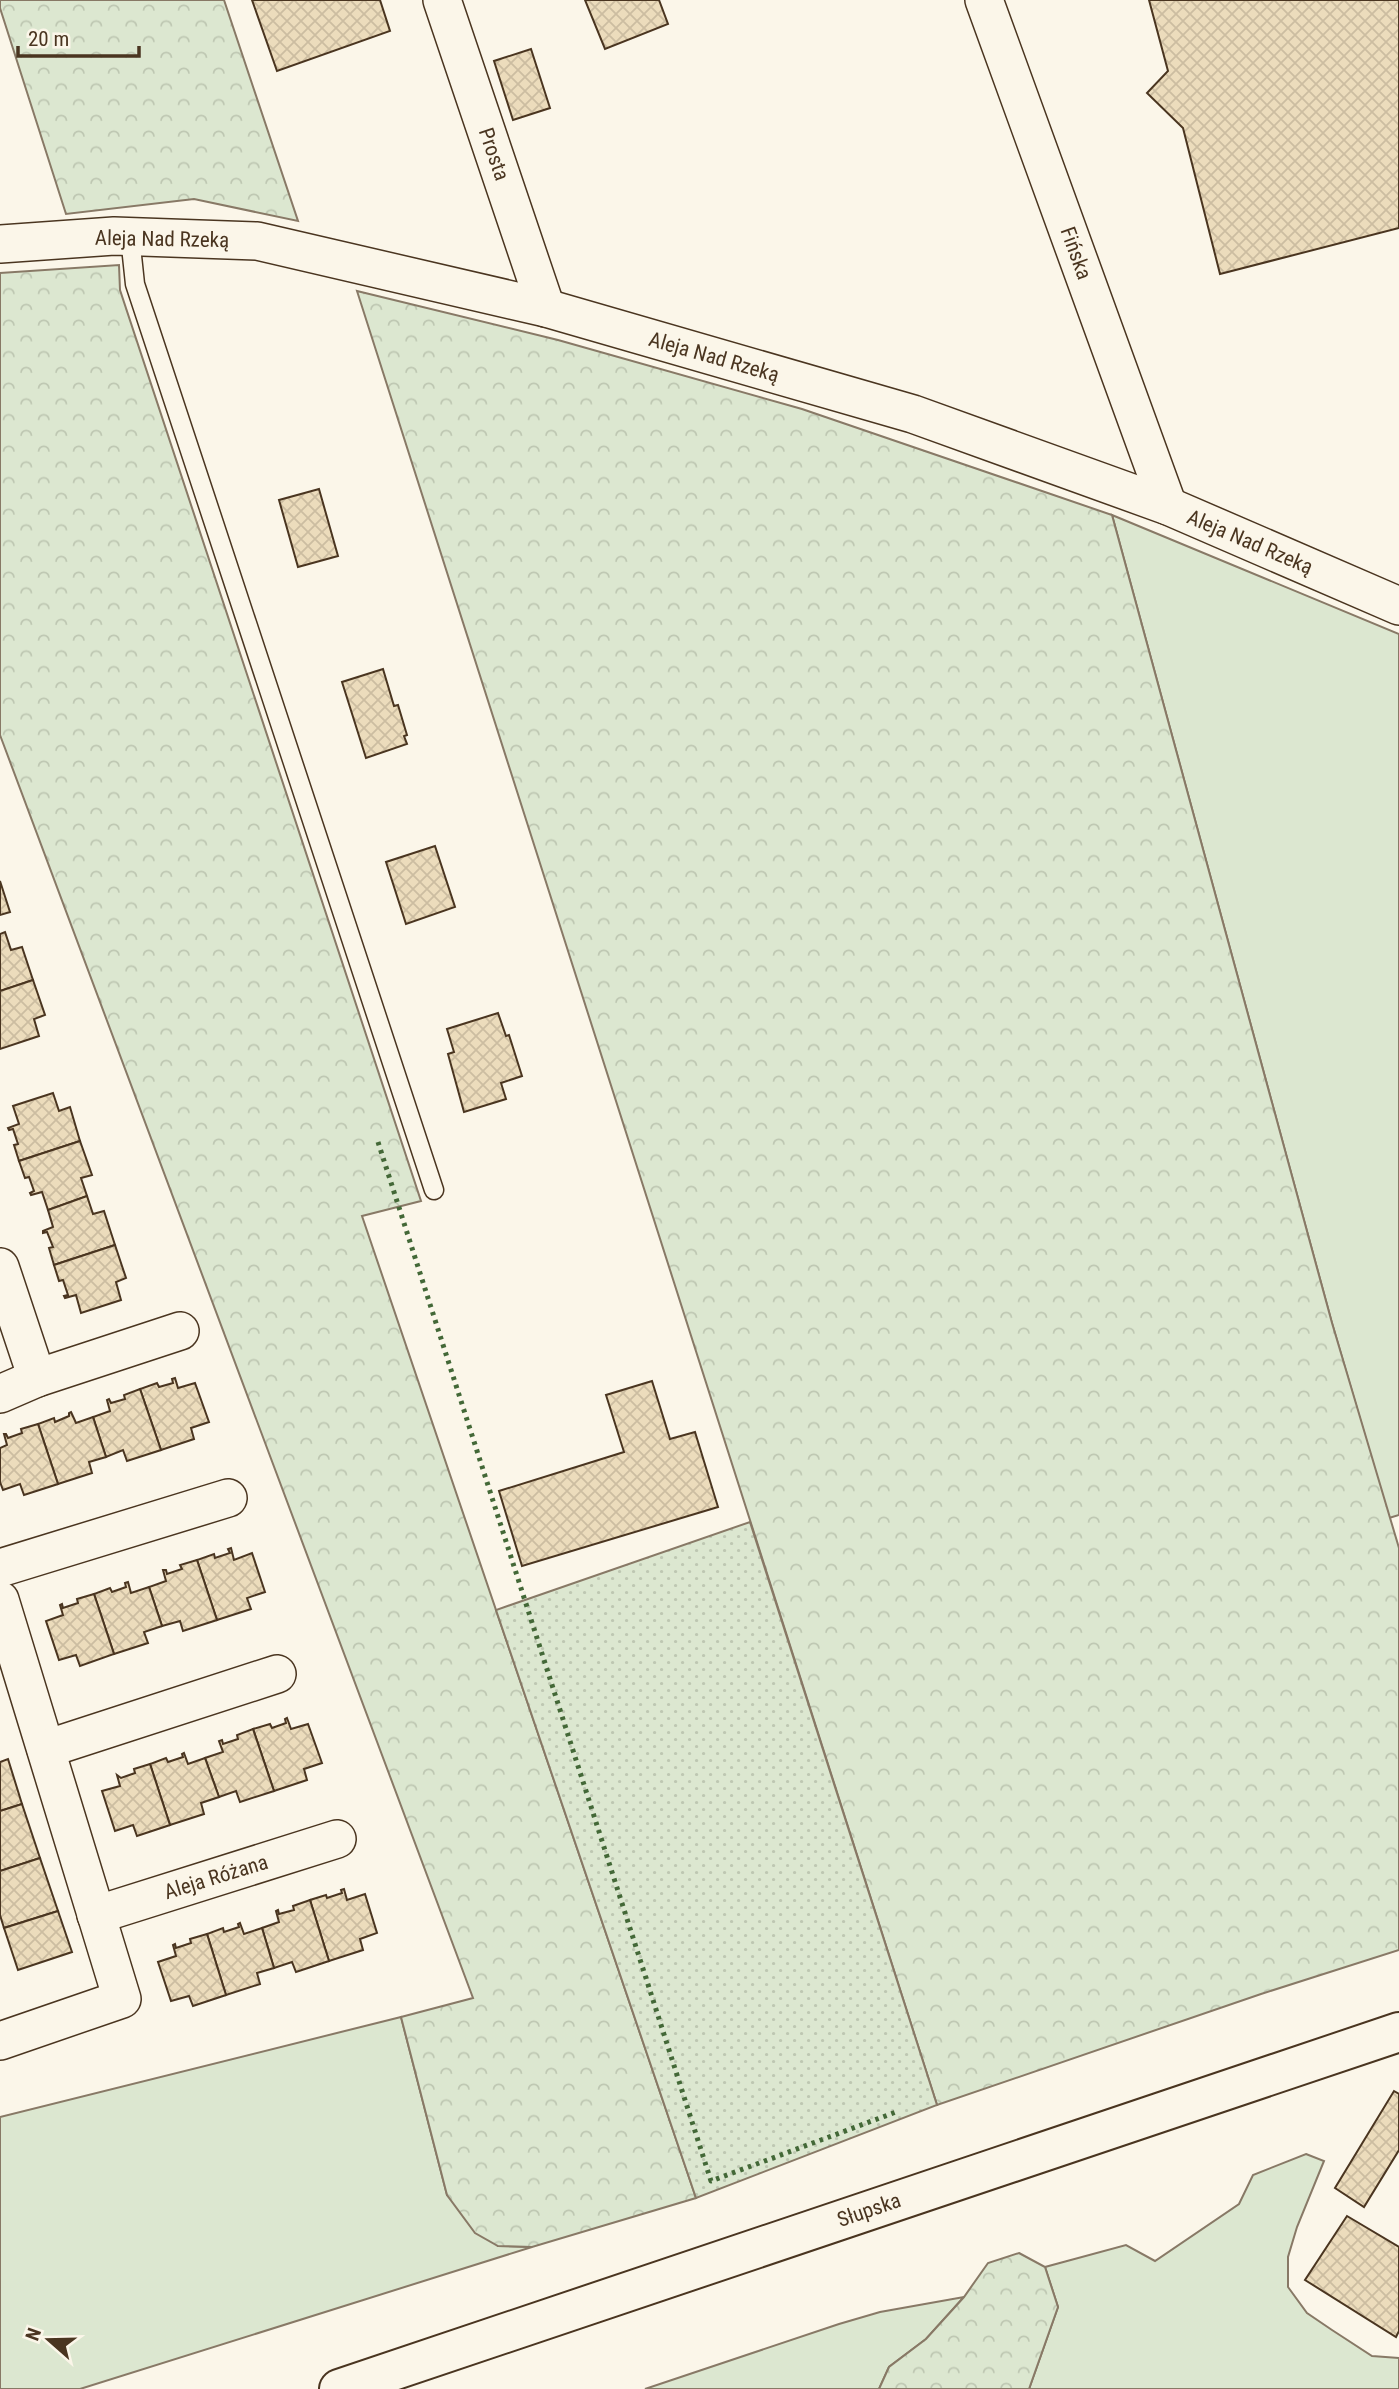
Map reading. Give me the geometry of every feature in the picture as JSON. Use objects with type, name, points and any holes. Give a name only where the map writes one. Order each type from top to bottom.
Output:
[{"type":"main road","name":"Słupska","points":[[339,2389],[1399,2032]]},
{"type":"street","name":"Prosta","points":[[442,0],[546,308]]},
{"type":"street","name":"Fińska","points":[[984,0],[1168,506]]},
{"type":"street","name":"Aleja Nad Rzeką","points":[[0,244],[130,237],[257,241],[546,308],[913,414],[1168,506],[1399,606]]},
{"type":"street","points":[[0,1267],[37,1378]]},
{"type":"street","points":[[0,1394],[37,1378],[180,1332]]},
{"type":"street","points":[[0,1568],[228,1498]]},
{"type":"street","points":[[0,1600],[122,1998],[0,2041]]},
{"type":"street","points":[[46,1749],[277,1674]]},
{"type":"street","name":"Aleja Różana","points":[[96,1915],[337,1839]]},
{"type":"lane","points":[[130,237],[135,284],[434,1191]]},
{"type":"green space","points":[[0,0],[224,0],[298,221],[194,199],[66,214],[0,8]]},
{"type":"green space","points":[[119,265],[120,290],[421,1201],[362,1216],[696,2198],[532,2247],[498,2246],[475,2233],[447,2195],[401,2017],[473,1998],[0,735],[0,273]]},
{"type":"green space","points":[[357,291],[558,340],[802,409],[1112,515],[1332,1323],[1399,1548],[1399,1950],[1261,1994],[937,2105]]},
{"type":"green space","points":[[1112,515],[1399,634],[1399,1515],[1389,1518],[1332,1323]]},
{"type":"green space","points":[[750,1522],[937,2105],[696,2198],[496,1610]]},
{"type":"green space","points":[[401,2017],[447,2195],[498,2246],[532,2247],[80,2389],[0,2389],[0,2117]]},
{"type":"green space","points":[[1306,2154],[1324,2161],[1297,2227],[1288,2257],[1288,2287],[1307,2313],[1372,2356],[1399,2358],[1399,2389],[1029,2389],[1058,2307],[1045,2267],[1126,2245],[1155,2261],[1239,2204],[1253,2175]]},
{"type":"green space","points":[[1019,2253],[1045,2267],[1058,2307],[1029,2389],[879,2389],[889,2367],[926,2339],[964,2297],[988,2263]]},
{"type":"green space","points":[[964,2297],[926,2339],[889,2367],[879,2389],[645,2389],[880,2312]]},
{"type":"building","points":[[252,0],[380,0],[390,31],[277,71]]},
{"type":"building","points":[[585,0],[659,0],[668,24],[605,49]]},
{"type":"building","points":[[1149,0],[1399,0],[1399,228],[1220,274],[1183,128],[1147,93],[1168,71]]},
{"type":"building","points":[[531,49],[550,108],[513,120],[494,61]]},
{"type":"building","points":[[319,489],[338,556],[298,567],[279,500]]},
{"type":"building","points":[[383,669],[394,706],[398,705],[407,744],[366,758],[342,682]]},
{"type":"building","points":[[435,846],[455,907],[406,924],[386,862]]},
{"type":"building","points":[[0,881],[10,912],[0,915]]},
{"type":"building","points":[[5,932],[11,950],[22,947],[33,980],[0,991],[0,934]]},
{"type":"building","points":[[33,980],[45,1015],[34,1019],[39,1036],[0,1049],[0,991]]},
{"type":"building","points":[[498,1013],[506,1036],[509,1035],[522,1076],[501,1083],[506,1099],[464,1112],[448,1054],[454,1052],[447,1029]]},
{"type":"building","points":[[53,1093],[59,1111],[70,1107],[80,1141],[19,1161],[14,1145],[18,1144],[13,1129],[8,1128],[19,1124],[13,1106]]},
{"type":"building","points":[[80,1141],[92,1175],[81,1178],[87,1196],[48,1210],[42,1192],[31,1195],[34,1191],[29,1177],[25,1178],[19,1161]]},
{"type":"building","points":[[87,1196],[93,1214],[104,1211],[115,1245],[54,1265],[49,1248],[53,1247],[47,1232],[43,1233],[53,1227],[48,1210]]},
{"type":"building","points":[[115,1245],[126,1278],[116,1282],[121,1300],[81,1313],[76,1295],[65,1298],[64,1296],[68,1295],[63,1280],[59,1281],[54,1265]]},
{"type":"building","points":[[175,1378],[178,1388],[195,1383],[209,1422],[191,1428],[194,1439],[161,1450],[140,1389],[157,1383],[159,1387],[173,1383],[172,1379]]},
{"type":"building","points":[[652,1381],[670,1439],[695,1432],[718,1507],[522,1566],[499,1491],[624,1452],[606,1395]]},
{"type":"building","points":[[140,1389],[161,1450],[127,1461],[123,1450],[106,1457],[93,1417],[110,1411],[107,1400],[111,1403],[125,1399],[124,1395]]},
{"type":"building","points":[[71,1412],[76,1423],[93,1417],[106,1457],[89,1462],[92,1473],[58,1484],[38,1424],[54,1418],[55,1422],[69,1416]]},
{"type":"building","points":[[38,1424],[58,1484],[24,1495],[20,1484],[3,1490],[0,1482],[0,1448],[7,1445],[4,1434],[8,1438],[22,1433],[21,1429]]},
{"type":"building","points":[[231,1548],[234,1560],[252,1553],[265,1592],[247,1598],[251,1609],[217,1620],[197,1560],[214,1554],[215,1558],[230,1553],[228,1549]]},
{"type":"building","points":[[197,1560],[217,1620],[183,1631],[180,1621],[162,1626],[149,1587],[166,1581],[163,1570],[166,1570],[167,1574],[182,1569],[180,1565]]},
{"type":"building","points":[[128,1582],[131,1593],[149,1587],[162,1626],[144,1632],[148,1643],[114,1654],[94,1594],[110,1588],[112,1592],[126,1587],[125,1583]]},
{"type":"building","points":[[94,1594],[114,1654],[80,1666],[76,1655],[59,1660],[46,1621],[63,1615],[60,1605],[62,1604],[63,1608],[78,1603],[77,1599]]},
{"type":"building","points":[[287,1718],[291,1729],[308,1724],[322,1763],[304,1769],[307,1780],[274,1791],[253,1729],[270,1724],[272,1728],[286,1723]]},
{"type":"building","points":[[253,1729],[274,1791],[240,1802],[236,1791],[219,1797],[205,1758],[223,1752],[219,1741],[222,1740],[223,1744],[238,1739],[237,1735]]},
{"type":"building","points":[[184,1753],[188,1764],[205,1758],[219,1797],[201,1803],[204,1814],[170,1825],[150,1764],[166,1758],[168,1762],[183,1757]]},
{"type":"building","points":[[8,1759],[22,1804],[0,1811],[0,1762]]},
{"type":"building","points":[[150,1764],[170,1825],[137,1836],[133,1825],[115,1831],[102,1791],[120,1786],[117,1775],[121,1778],[135,1773],[134,1769]]},
{"type":"building","points":[[22,1804],[40,1858],[0,1871],[0,1811]]},
{"type":"building","points":[[40,1858],[58,1911],[4,1928],[0,1915],[0,1871]]},
{"type":"building","points":[[344,1889],[347,1900],[365,1894],[377,1933],[360,1939],[363,1950],[329,1961],[310,1900],[326,1895],[327,1898],[342,1893],[341,1890]]},
{"type":"building","points":[[310,1900],[329,1961],[296,1972],[292,1962],[274,1968],[262,1928],[279,1922],[276,1911],[278,1910],[279,1914],[294,1910],[293,1906]]},
{"type":"building","points":[[58,1911],[72,1952],[18,1970],[4,1928]]},
{"type":"building","points":[[240,1923],[244,1934],[262,1928],[274,1968],[257,1973],[260,1984],[226,1995],[207,1934],[223,1928],[224,1932],[239,1927]]},
{"type":"building","points":[[207,1934],[226,1995],[193,2006],[189,1996],[171,2001],[158,1962],[176,1956],[173,1945],[175,1944],[176,1948],[191,1943],[190,1939]]},
{"type":"building","points":[[1394,2091],[1399,2094],[1399,2150],[1364,2207],[1335,2188]]},
{"type":"building","points":[[1347,2216],[1399,2247],[1399,2331],[1396,2337],[1305,2280]]},
{"type":"hedge","points":[[378,1142],[711,2181],[896,2112]]}]
